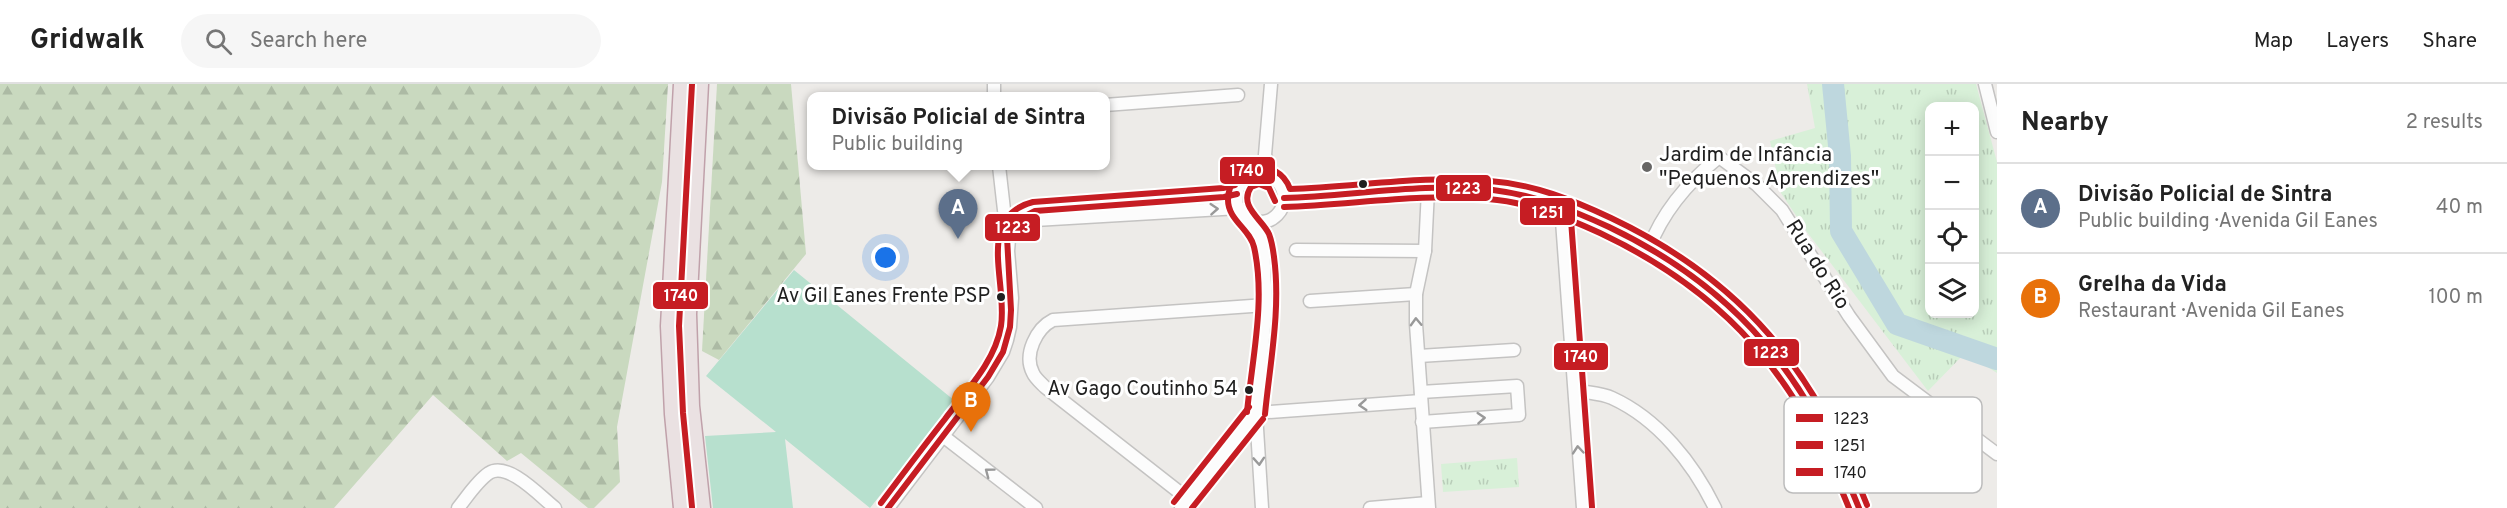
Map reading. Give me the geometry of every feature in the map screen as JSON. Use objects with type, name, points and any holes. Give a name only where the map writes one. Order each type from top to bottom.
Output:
[{"type":"highway","points":[[683,84],[670,326],[674,414],[683,508]]},
{"type":"highway","points":[[699,84],[687,314],[690,406],[701,508]]},
{"type":"street","points":[[1248,219],[1262,222],[1275,217],[1283,205],[1283,190],[1273,178],[1265,155],[1271,84]]},
{"type":"street","points":[[1985,84],[1997,132]]},
{"type":"street","points":[[1110,105],[1238,95]]},
{"type":"street","points":[[1253,176],[1265,155]]},
{"type":"street","name":"Rua do Rio","points":[[1649,248],[1658,225],[1679,195],[1699,173],[1719,157],[1757,186],[1782,210],[1849,316],[1893,376],[1921,397]]},
{"type":"street","points":[[1000,170],[1004,210],[1010,227]]},
{"type":"street","points":[[1262,508],[1256,413],[1266,305],[1263,246],[1257,230],[1239,208],[1237,194],[1245,181],[1253,176],[1266,175],[1273,178]]},
{"type":"street","points":[[1284,198],[1428,190],[1483,190],[1521,194],[1561,207],[1612,228],[1649,248],[1712,290],[1749,324],[1788,369],[1806,397]]},
{"type":"street","points":[[1370,508],[1428,506],[1416,294],[1425,250],[1428,190]]},
{"type":"street","points":[[888,508],[992,371],[1007,340],[1011,310],[1007,237],[1010,227],[1022,215],[1035,211],[1224,197],[1237,194]]},
{"type":"street","points":[[1561,207],[1582,508]]},
{"type":"street","points":[[1010,227],[1025,221],[1239,208]]},
{"type":"street","points":[[1296,250],[1425,250]]},
{"type":"street","points":[[1311,301],[1416,294]]},
{"type":"street","points":[[1266,305],[1053,320],[1043,325],[1033,342],[1030,355],[1032,372],[1045,387],[1185,503],[1256,413],[1517,386],[1519,416],[1422,422]]},
{"type":"street","points":[[1419,356],[1514,350]]},
{"type":"street","points":[[1575,390],[1611,398],[1642,418],[1671,443],[1690,465],[1714,508]]},
{"type":"street","points":[[943,436],[1036,508]]},
{"type":"street","name":"Rua do Rio","points":[[1982,443],[1997,454]]},
{"type":"street","points":[[458,508],[486,475],[501,469],[511,473],[555,508]]},
{"type":"street","points":[[1853,493],[1859,508]]},
{"type":"green space","points":[[0,84],[668,84],[662,182],[617,427],[620,482],[594,508],[588,508],[521,453],[507,461],[433,395],[334,508],[0,508]]},
{"type":"green space","points":[[717,84],[791,84],[806,254],[719,360],[702,351]]},
{"type":"green space","points":[[1807,84],[1976,84],[1997,162],[1997,373],[1965,353],[1928,391],[1807,232],[1781,193],[1770,141],[1815,128]]},
{"type":"green space","points":[[794,270],[955,401],[870,508],[785,439],[793,508],[713,508],[705,436],[776,432],[706,376]]},
{"type":"green space","points":[[1517,458],[1519,487],[1443,492],[1441,464]]},
{"type":"waterway","points":[[1833,84],[1840,156],[1841,231],[1897,324],[1997,359]]},
{"type":"transit line","name":"1740","points":[[692,84],[679,326],[683,413],[692,507]]},
{"type":"transit line","name":"1740","points":[[1247,412],[1257,330],[1259,288],[1252,241],[1235,219],[1228,200],[1230,188],[1236,178],[1244,171],[1254,168],[1275,171],[1284,178],[1290,189],[1415,180],[1490,181],[1522,186],[1582,205],[1658,243],[1700,270],[1769,334],[1798,371],[1814,397]]},
{"type":"transit line","name":"1251","points":[[1265,414],[1274,336],[1276,277],[1270,237],[1266,228],[1252,212],[1247,200],[1251,187],[1259,184],[1269,188],[1275,201]]},
{"type":"transit line","name":"1740","points":[[881,503],[970,387],[993,352],[1001,326],[1002,309],[999,236],[1005,222],[1015,210],[1033,202],[1223,188],[1235,185]]},
{"type":"transit line","name":"1223","points":[[1284,198],[1415,188],[1467,188],[1493,190],[1538,199],[1567,209],[1609,227],[1655,252],[1696,279],[1732,309],[1763,342],[1803,397]]},
{"type":"transit line","name":"1223","points":[[888,508],[988,377],[1003,352],[1010,327],[1011,310],[1007,237],[1017,220],[1035,211],[1224,197],[1237,194]]},
{"type":"transit line","name":"1251","points":[[1284,207],[1437,197],[1488,199],[1517,203],[1573,221],[1646,257],[1686,283],[1722,313],[1753,345],[1792,397]]},
{"type":"transit line","name":"1740","points":[[1570,206],[1592,507]]},
{"type":"transit line","name":"1740","points":[[1174,502],[1249,407]]},
{"type":"transit line","name":"1251","points":[[1192,508],[1263,419]]},
{"type":"transit line","name":"1251","points":[[1843,493],[1849,508]]},
{"type":"transit line","name":"1223","points":[[1853,493],[1859,508]]},
{"type":"transit line","name":"1740","points":[[1862,493],[1867,505]]},
{"type":"place","name":"Jardim de Infância \"Pequenos Aprendizes\"","points":[[1647,167]]},
{"type":"place","name":"Divisão Policial de Sintra","points":[[958,239]]},
{"type":"place","name":"Av Gil Eanes Frente PSP","points":[[1001,297]]},
{"type":"place","name":"Av Gago Coutinho 54","points":[[1249,390]]},
{"type":"place","name":"Grelha da Vida","points":[[971,432]]}]
